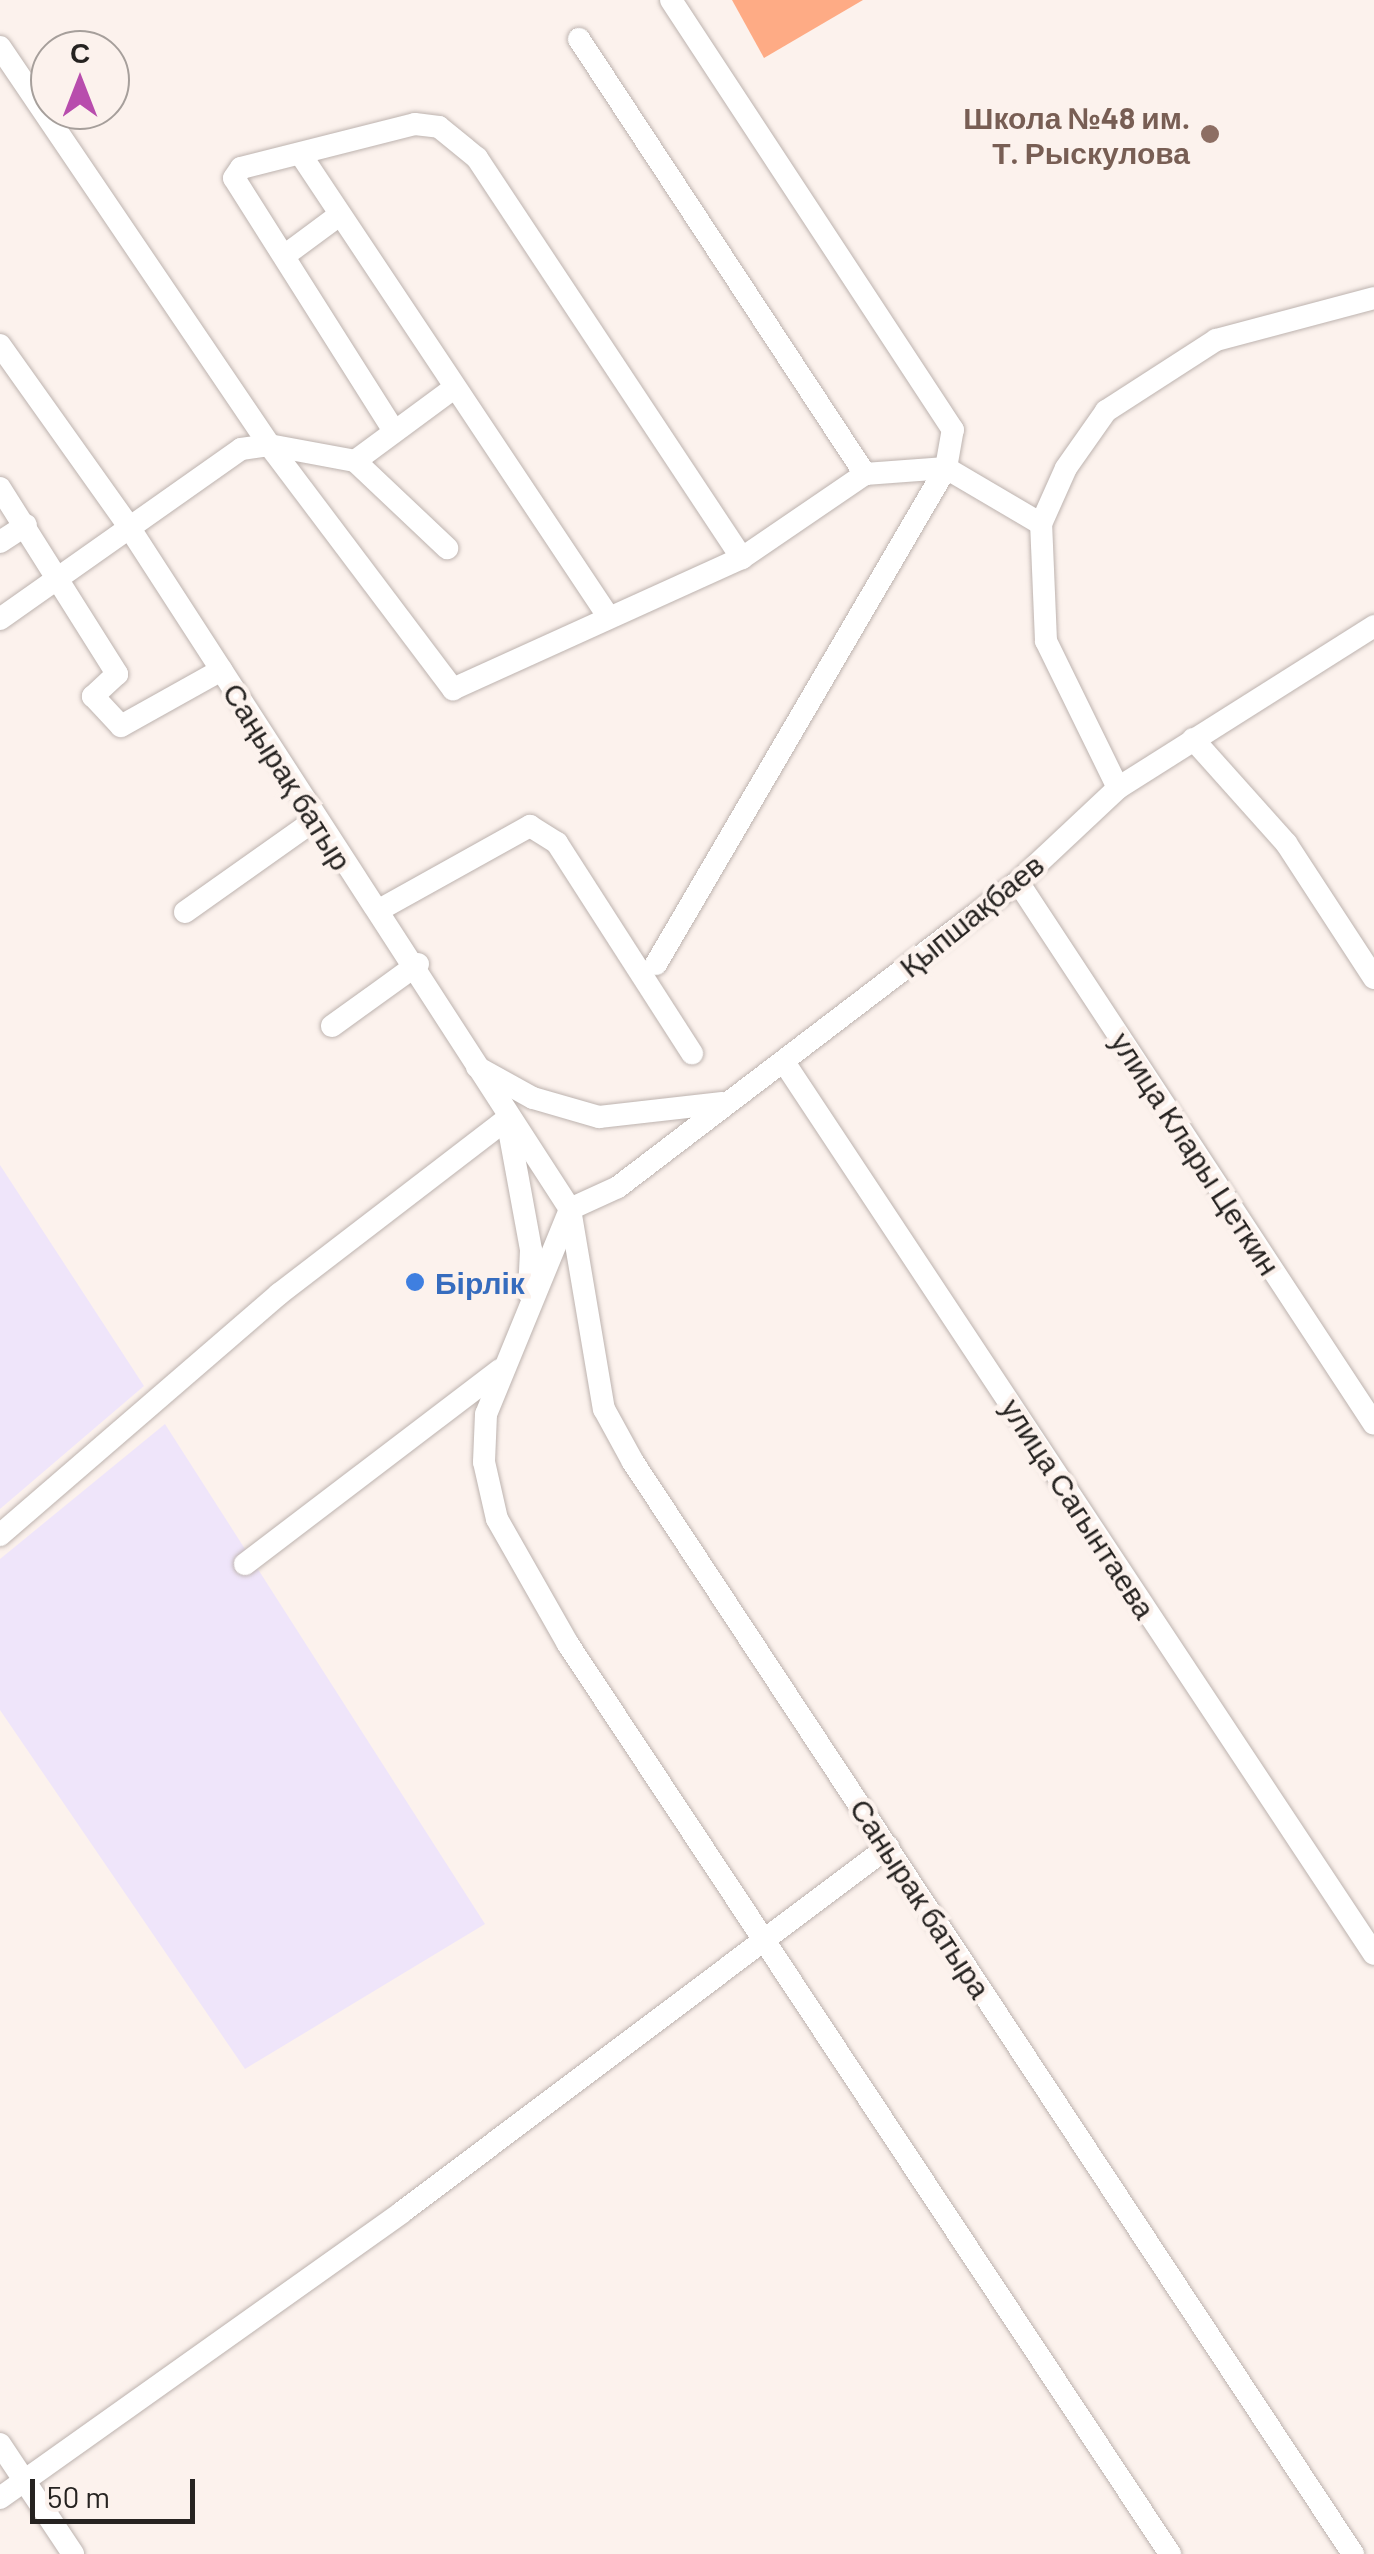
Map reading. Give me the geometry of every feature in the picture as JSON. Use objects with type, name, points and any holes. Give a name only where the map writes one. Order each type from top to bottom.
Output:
[{"type":"street","points":[[656,964],[946,468],[953,430],[671,0]]},
{"type":"street","points":[[579,39],[865,474]]},
{"type":"street","points":[[0,47],[270,444],[453,689],[606,613],[742,558],[865,474],[946,468],[1041,524]]},
{"type":"street","points":[[394,431],[234,178],[415,124],[438,127],[478,158],[742,558]]},
{"type":"street","points":[[301,155],[338,216],[606,613]]},
{"type":"street","points":[[284,256],[338,216]]},
{"type":"street","points":[[1118,788],[1046,641],[1041,524],[1106,411],[1216,340],[1374,298]]},
{"type":"street","name":"Саңырақ батыр","points":[[0,346],[127,524],[315,820],[418,964],[506,1119],[570,1209]]},
{"type":"street","points":[[355,461],[454,388]]},
{"type":"street","points":[[0,619],[57,582],[127,524],[217,461],[270,444],[355,461],[447,548]]},
{"type":"street","points":[[0,488],[116,674],[93,696],[121,726],[221,670]]},
{"type":"street","points":[[0,542],[26,525]]},
{"type":"street","name":"Қыпшақбаев","points":[[570,1209],[618,1187],[784,1062],[1018,882],[1118,788],[1374,626]]},
{"type":"street","points":[[1192,739],[1286,843],[1374,978]]},
{"type":"street","points":[[186,912],[315,820]]},
{"type":"street","points":[[379,910],[530,826],[557,843],[692,1053]]},
{"type":"street","name":"улица Клары Цеткин","points":[[1018,882],[1374,1424]]},
{"type":"street","points":[[332,1026],[418,964]]},
{"type":"street","name":"улица Сагынтаева","points":[[784,1062],[1374,1954]]},
{"type":"street","points":[[478,1067],[533,1098],[599,1117],[731,1102]]},
{"type":"street","points":[[0,1535],[279,1294],[506,1119],[532,1250],[529,1302]]},
{"type":"street","points":[[570,1209],[500,1370],[484,1462],[497,1519],[568,1644],[1170,2554]]},
{"type":"street","name":"Санырак батыра","points":[[570,1209],[604,1409],[1353,2554]]},
{"type":"street","points":[[245,1564],[500,1370]]},
{"type":"street","points":[[0,2498],[402,2212],[762,1933],[888,1847]]},
{"type":"street","points":[[0,2444],[73,2554]]},
{"type":"shaded area","points":[[732,0],[863,0],[764,58]]},
{"type":"shaded area","points":[[0,1165],[144,1386],[0,1509]]},
{"type":"shaded area","points":[[165,1424],[485,1924],[245,2069],[0,1710],[0,1559]]},
{"type":"place","name":"Школа №48 им. Т. Рыскулова","points":[[1210,134]]},
{"type":"place","name":"Бірлік","points":[[415,1282]]}]
